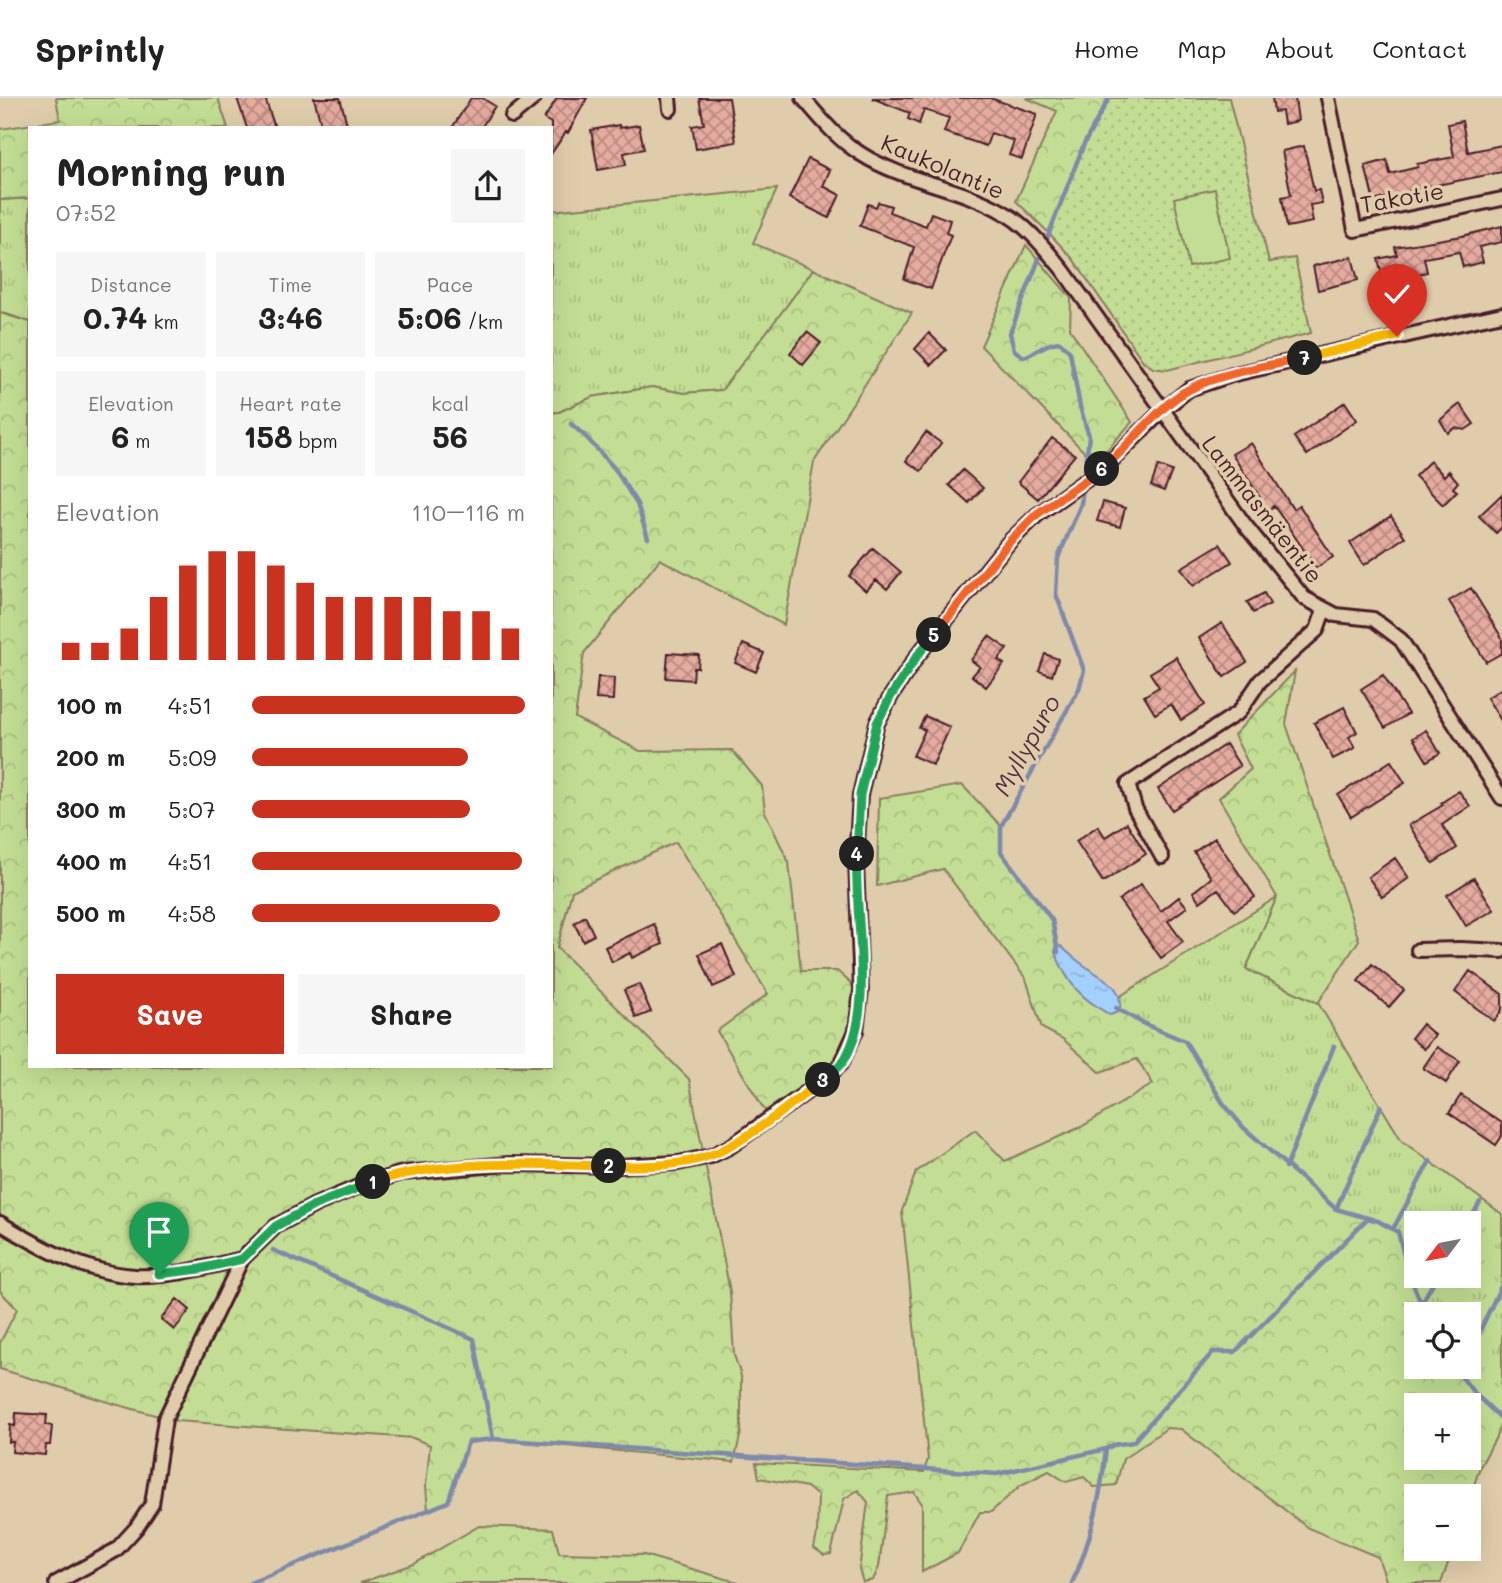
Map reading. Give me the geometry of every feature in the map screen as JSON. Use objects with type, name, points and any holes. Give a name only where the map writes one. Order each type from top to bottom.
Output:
[{"type":"street","points":[[512,116],[534,98]]},
{"type":"street","name":"Kaukolantie","points":[[803,98],[833,133],[863,155],[890,169],[964,195],[1006,215],[1031,234],[1063,270],[1163,410]]},
{"type":"street","name":"Takotie","points":[[1328,98],[1355,230],[1502,199]]},
{"type":"street","points":[[57,1583],[116,1550],[137,1527],[152,1504],[164,1419],[242,1259],[276,1226],[315,1205],[360,1186],[402,1173],[509,1164],[619,1166],[678,1163],[711,1156],[731,1146],[825,1079],[841,1064],[856,1031],[862,990],[856,861],[860,795],[877,723],[917,656],[1009,542],[1037,514],[1090,478],[1189,389],[1235,374],[1502,314]]},
{"type":"street","name":"Lammasmäentie","points":[[1163,410],[1253,536],[1304,598],[1336,615],[1373,619],[1401,640],[1502,798]]},
{"type":"street","points":[[1162,857],[1135,808],[1128,784],[1239,712],[1260,681],[1317,631],[1324,610]]},
{"type":"street","points":[[1418,950],[1460,948],[1502,951]]},
{"type":"street","points":[[0,1223],[79,1264],[115,1273],[138,1276],[159,1274],[200,1269],[242,1259]]},
{"type":"green space","points":[[56,98],[218,98],[227,126],[28,126],[28,198],[0,200],[0,129],[60,120]]},
{"type":"green space","points":[[1026,98],[1109,98],[1084,144],[1049,233],[1016,201],[1057,111]]},
{"type":"green space","points":[[1109,98],[1229,98],[1269,262],[1295,258],[1311,333],[1167,370],[1153,368],[1143,361],[1073,259],[1049,233],[1084,144]]},
{"type":"green space","points":[[777,189],[753,243],[813,269],[722,390],[684,393],[652,387],[592,397],[553,413],[553,211]]},
{"type":"green space","points":[[1215,189],[1230,258],[1189,267],[1174,198]]},
{"type":"green space","points":[[28,198],[28,321],[0,312],[0,200]]},
{"type":"green space","points":[[1026,245],[1071,298],[1070,329],[1132,422],[1095,463],[981,346]]},
{"type":"green space","points":[[813,269],[912,313],[814,462],[784,625],[660,559],[584,653],[575,718],[640,751],[732,750],[762,786],[765,812],[789,863],[801,971],[837,971],[854,986],[845,1038],[838,1054],[823,1072],[765,1111],[717,1031],[768,994],[676,842],[572,891],[557,948],[689,1079],[730,1292],[734,1355],[741,1376],[741,1432],[734,1462],[493,1439],[469,1442],[448,1502],[428,1511],[426,1486],[430,1445],[413,1438],[177,1421],[0,1369],[0,1343],[17,1309],[0,1291],[0,313],[28,321],[28,1068],[553,1068],[553,413],[592,397],[652,387],[684,393],[722,390]]},
{"type":"green space","points":[[1295,671],[1286,724],[1359,940],[1318,1003],[1246,969],[1277,897],[1219,798],[1251,769],[1234,735]]},
{"type":"green space","points":[[962,785],[1001,826],[1002,853],[1046,912],[1056,939],[1055,952],[1110,1015],[1120,1011],[1185,1041],[1223,1103],[1243,1127],[1336,1209],[1378,1221],[1398,1232],[1404,1255],[1404,1288],[1415,1288],[1420,1302],[1404,1302],[1404,1379],[1463,1379],[1474,1393],[1404,1393],[1404,1470],[1479,1470],[1474,1484],[1404,1484],[1404,1561],[1449,1561],[1441,1583],[1387,1583],[1378,1557],[1308,1528],[1181,1429],[1167,1428],[1123,1459],[1116,1485],[1094,1487],[1084,1477],[1066,1482],[1049,1471],[1021,1485],[991,1512],[980,1512],[958,1553],[922,1572],[922,1504],[914,1492],[888,1496],[879,1567],[873,1580],[863,1582],[859,1570],[868,1502],[858,1490],[844,1499],[831,1554],[824,1555],[814,1548],[818,1496],[807,1487],[759,1478],[756,1463],[924,1472],[928,1459],[902,1211],[916,1172],[975,1130],[1005,1161],[1081,1127],[1153,1084],[1137,1059],[1100,1072],[1063,1039],[1042,1028],[1026,979],[943,869],[877,886],[879,798]]},
{"type":"green space","points":[[1277,897],[1246,969],[1318,1003],[1402,1141],[1502,1214],[1502,1419],[1481,1400],[1481,1393],[1474,1393],[1463,1379],[1481,1379],[1481,1302],[1420,1302],[1415,1288],[1481,1288],[1481,1211],[1404,1211],[1404,1255],[1398,1232],[1378,1221],[1336,1209],[1243,1127],[1223,1103],[1185,1041],[1120,1011],[1119,997]]},
{"type":"green space","points":[[1481,1400],[1502,1419],[1481,1465]]},
{"type":"green space","points":[[479,1526],[553,1529],[559,1553],[644,1555],[740,1583],[360,1583],[414,1564]]},
{"type":"water","points":[[1061,946],[1112,984],[1119,995],[1120,1011],[1110,1015],[1076,989],[1055,952],[1057,947]]},
{"type":"building","points":[[237,98],[265,98],[274,126],[246,126]]},
{"type":"building","points":[[314,98],[340,98],[347,126],[321,126]]},
{"type":"building","points":[[471,98],[482,98],[495,106],[482,126],[453,126]]},
{"type":"building","points":[[557,98],[587,98],[568,133],[566,132],[553,151],[553,126],[544,119]]},
{"type":"building","points":[[699,98],[729,98],[736,142],[696,149],[692,126],[704,124]]},
{"type":"building","points":[[872,98],[990,98],[1037,114],[1022,159],[1009,155],[1014,141],[991,133],[986,146],[944,132],[949,118],[924,110],[919,124],[908,119],[910,113]]},
{"type":"building","points":[[1272,98],[1295,98],[1298,121],[1284,124],[1282,111],[1274,112]]},
{"type":"building","points":[[1462,121],[1468,152],[1502,145],[1502,172],[1374,201],[1365,166],[1387,160],[1390,174],[1418,167],[1417,164],[1454,157],[1448,124]]},
{"type":"building","points":[[619,125],[620,128],[639,125],[644,149],[624,153],[626,165],[598,170],[591,130]]},
{"type":"building","points":[[1304,146],[1314,191],[1319,190],[1322,203],[1310,205],[1313,222],[1287,227],[1282,197],[1291,195],[1282,151]]},
{"type":"building","points":[[808,159],[830,170],[823,186],[840,195],[829,218],[789,198]]},
{"type":"building","points":[[878,202],[891,206],[889,212],[926,226],[931,213],[950,220],[946,233],[951,235],[931,289],[904,279],[914,247],[860,226],[868,204],[876,207]]},
{"type":"building","points":[[1502,226],[1502,242],[1479,247],[1483,262],[1463,267],[1459,252],[1424,258],[1427,272],[1384,282],[1378,259],[1397,255],[1395,247],[1462,236]]},
{"type":"building","points":[[1352,257],[1358,280],[1318,290],[1313,266]]},
{"type":"building","points":[[807,332],[821,343],[803,365],[790,353]]},
{"type":"building","points":[[929,333],[946,350],[931,365],[915,349]]},
{"type":"building","points":[[1345,402],[1357,420],[1307,455],[1294,437]]},
{"type":"building","points":[[1460,404],[1474,424],[1465,430],[1455,428],[1448,433],[1440,420]]},
{"type":"building","points":[[926,432],[941,443],[921,471],[906,461]]},
{"type":"building","points":[[1052,438],[1075,455],[1038,499],[1018,482]]},
{"type":"building","points":[[1251,443],[1293,509],[1299,505],[1333,557],[1316,568],[1274,506],[1268,510],[1232,454]]},
{"type":"building","points":[[1430,461],[1444,476],[1449,471],[1458,482],[1453,488],[1457,491],[1443,505],[1415,476]]},
{"type":"building","points":[[1158,466],[1172,471],[1164,491],[1151,486]]},
{"type":"building","points":[[963,470],[983,488],[969,503],[949,485]]},
{"type":"building","points":[[1502,494],[1502,527],[1496,533],[1479,516]]},
{"type":"building","points":[[1103,502],[1125,508],[1120,527],[1097,521]]},
{"type":"building","points":[[1391,516],[1405,537],[1364,565],[1350,543]]},
{"type":"building","points":[[1220,544],[1232,562],[1193,586],[1181,568]]},
{"type":"building","points":[[873,548],[901,572],[887,589],[876,580],[866,591],[849,576]]},
{"type":"building","points":[[1471,588],[1502,638],[1502,653],[1486,662],[1449,601]]},
{"type":"building","points":[[1264,593],[1270,604],[1253,613],[1247,602]]},
{"type":"building","points":[[1222,623],[1247,662],[1224,677],[1199,638]]},
{"type":"building","points":[[989,636],[1007,649],[998,660],[1004,664],[986,687],[972,676],[980,667],[971,660]]},
{"type":"building","points":[[743,644],[764,653],[756,672],[735,663]]},
{"type":"building","points":[[668,653],[699,655],[693,680],[666,678]]},
{"type":"building","points":[[1045,654],[1058,659],[1052,676],[1039,671]]},
{"type":"building","points":[[1176,657],[1205,705],[1181,720],[1171,704],[1155,714],[1144,696],[1159,687],[1150,673]]},
{"type":"building","points":[[1383,675],[1408,714],[1385,728],[1361,689]]},
{"type":"building","points":[[598,677],[614,678],[613,700],[596,699]]},
{"type":"building","points":[[1502,688],[1502,722],[1487,698]]},
{"type":"building","points":[[1344,707],[1357,732],[1349,737],[1355,748],[1333,759],[1314,723]]},
{"type":"building","points":[[925,716],[950,727],[933,765],[913,756],[925,730],[919,728]]},
{"type":"building","points":[[1426,730],[1440,753],[1427,761],[1413,738]]},
{"type":"building","points":[[1226,744],[1240,766],[1172,810],[1158,789]]},
{"type":"building","points":[[1391,761],[1405,783],[1351,817],[1338,795]]},
{"type":"building","points":[[1459,791],[1470,806],[1442,825],[1457,848],[1433,863],[1409,825],[1443,805],[1441,803]]},
{"type":"building","points":[[1127,823],[1146,854],[1103,882],[1076,841],[1098,826],[1105,837]]},
{"type":"building","points":[[1215,838],[1255,897],[1234,911],[1218,889],[1200,902],[1193,892],[1211,878],[1194,852]]},
{"type":"building","points":[[1395,858],[1409,878],[1382,897],[1368,877]]},
{"type":"building","points":[[1474,878],[1494,910],[1466,926],[1447,895]]},
{"type":"building","points":[[1141,884],[1161,911],[1179,897],[1187,907],[1168,921],[1183,942],[1161,958],[1119,900]]},
{"type":"building","points":[[585,916],[594,935],[583,941],[574,923]]},
{"type":"building","points":[[654,924],[663,944],[632,958],[630,953],[612,962],[605,947]]},
{"type":"building","points":[[722,944],[736,977],[713,987],[699,954]]},
{"type":"building","points":[[1372,964],[1404,990],[1389,1007],[1358,981]]},
{"type":"building","points":[[1470,971],[1502,994],[1502,1010],[1494,1021],[1455,992]]},
{"type":"building","points":[[639,984],[651,1012],[636,1018],[624,990]]},
{"type":"building","points":[[1422,1024],[1435,1035],[1424,1049],[1411,1038]]},
{"type":"building","points":[[1437,1047],[1460,1061],[1446,1083],[1423,1068]]},
{"type":"building","points":[[1461,1095],[1502,1123],[1502,1136],[1496,1145],[1449,1113]]},
{"type":"building","points":[[177,1299],[190,1310],[174,1330],[161,1319]]},
{"type":"building","points":[[16,1413],[47,1415],[46,1425],[52,1426],[50,1445],[46,1445],[45,1455],[12,1452],[13,1442],[9,1442],[10,1425],[15,1426]]},
{"type":"waterway","name":"Myllypuro","points":[[1058,952],[1052,920],[1001,852],[1001,826],[1079,689],[1084,670],[1056,594],[1058,558],[1081,504],[1089,436],[1080,407],[1070,352],[1060,342],[1024,357],[1014,350],[1010,333],[1084,144],[1109,98]]},
{"type":"waterway","points":[[571,424],[615,469],[637,504],[648,538]]},
{"type":"waterway","name":"Myllypuro","points":[[1116,1008],[1146,1025],[1185,1041],[1223,1103],[1243,1127],[1336,1209],[1378,1221],[1398,1232],[1408,1271],[1420,1302]]},
{"type":"waterway","points":[[1286,1167],[1334,1046]]},
{"type":"waterway","points":[[1336,1209],[1381,1106]]},
{"type":"waterway","points":[[1393,1229],[1430,1161]]},
{"type":"waterway","points":[[1475,1211],[1480,1202]]},
{"type":"waterway","points":[[1072,1583],[1095,1518],[1106,1449],[1113,1445],[1133,1442],[1213,1352],[1235,1352],[1368,1218]]},
{"type":"waterway","points":[[273,1250],[474,1339],[493,1439]]},
{"type":"waterway","points":[[1481,1328],[1502,1284]]},
{"type":"waterway","points":[[1422,1302],[1430,1288]]},
{"type":"waterway","name":"Myllypuro","points":[[1463,1379],[1502,1419]]},
{"type":"waterway","points":[[250,1583],[448,1502],[468,1442],[493,1439],[997,1474],[1106,1449]]},
{"type":"route","points":[[159,1274],[200,1269],[242,1259],[276,1226],[315,1205],[360,1186],[402,1173],[509,1164],[619,1166],[678,1163],[711,1156],[731,1146],[825,1079],[841,1064],[849,1049],[856,1031],[862,990],[856,861],[860,795],[877,723],[917,656],[1009,542],[1037,514],[1107,465],[1163,410],[1189,389],[1235,374],[1397,336]]}]
